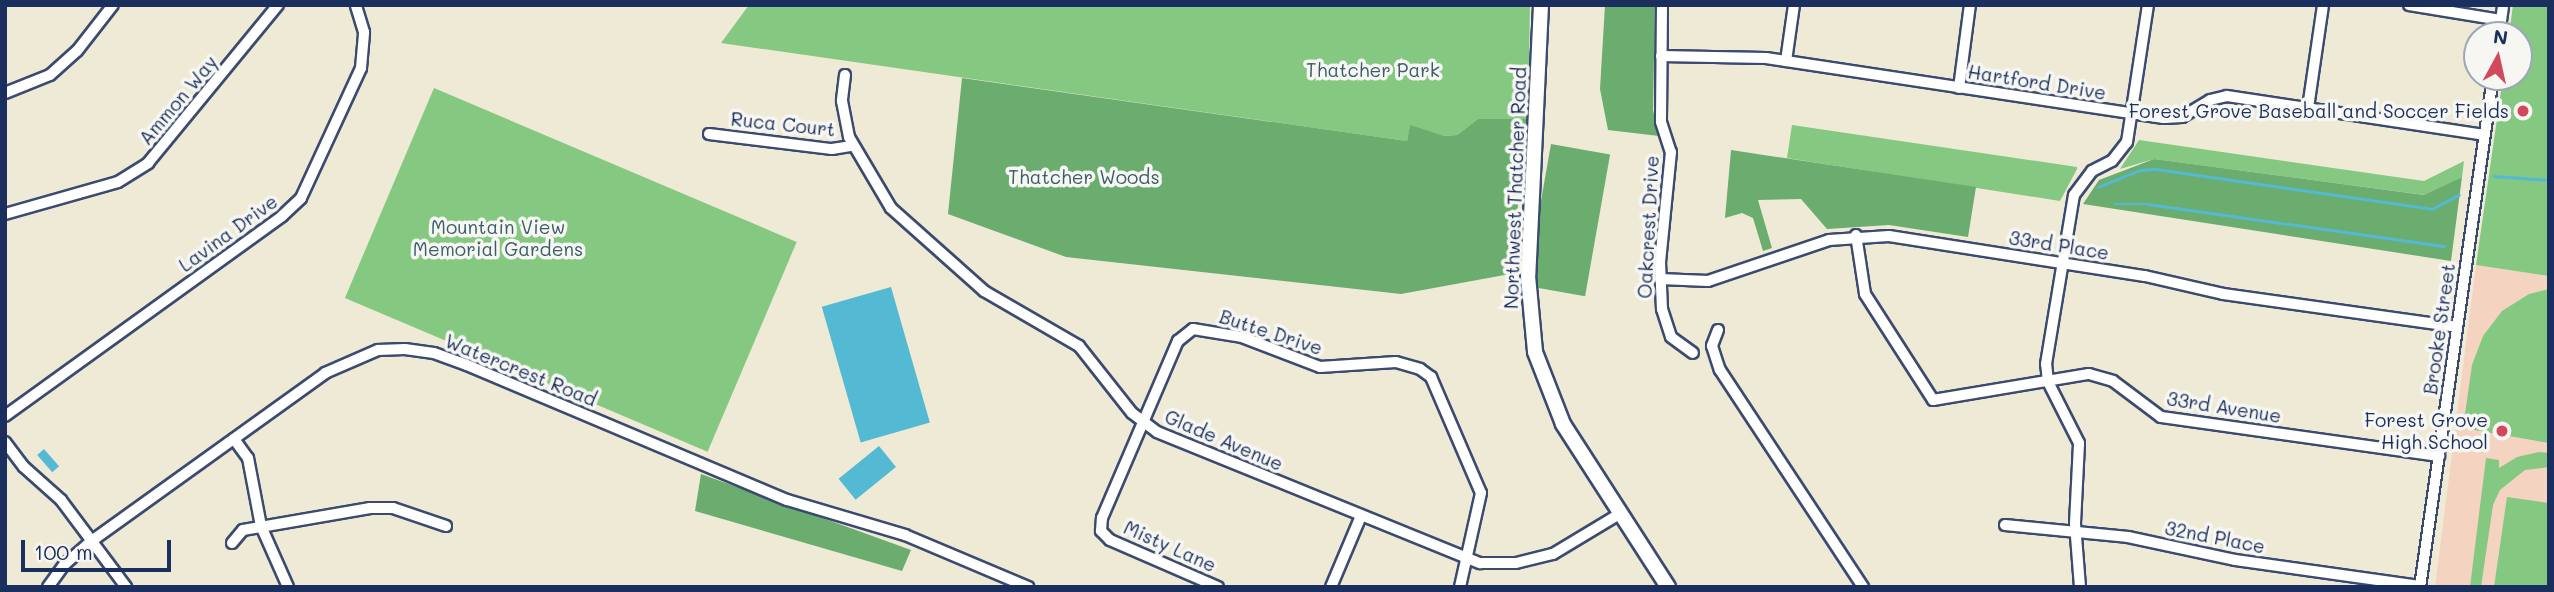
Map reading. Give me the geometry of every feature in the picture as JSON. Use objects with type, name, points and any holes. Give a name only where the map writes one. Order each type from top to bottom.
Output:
[{"type":"street","points":[[5,93],[50,75],[77,51],[113,5]]},
{"type":"street","name":"Ammon Way","points":[[5,214],[118,182],[148,163],[278,5]]},
{"type":"street","name":"Lavina Drive","points":[[5,416],[282,216],[301,198],[360,68],[364,32],[356,5]]},
{"type":"street","name":"Northwest Thatcher Road","points":[[1541,5],[1528,276],[1532,338],[1557,413],[1668,587]]},
{"type":"street","name":"Oakcrest Drive","points":[[1662,5],[1661,122],[1671,152],[1660,279],[1664,324],[1671,337],[1693,353]]},
{"type":"street","points":[[1786,61],[1794,5]]},
{"type":"street","points":[[1959,88],[1970,5]]},
{"type":"street","points":[[2080,587],[2076,533],[2079,443],[2048,382],[2046,364],[2075,190],[2092,171],[2122,150],[2132,114],[2148,5]]},
{"type":"street","points":[[2308,108],[2323,5]]},
{"type":"street","points":[[2409,5],[2501,20],[2503,5]]},
{"type":"street","name":"Hartford Drive","points":[[1661,56],[1739,55],[2132,114],[2182,117],[2210,100],[2227,96],[2484,135]]},
{"type":"street","name":"Glade Avenue","points":[[845,75],[842,106],[852,146],[891,208],[984,291],[1079,346],[1143,423],[1468,561],[1533,560],[1553,554],[1621,513]]},
{"type":"street","name":"Brooke Street","points":[[2420,586],[2491,91]]},
{"type":"street","name":"Ruca Court","points":[[709,134],[832,149],[852,146]]},
{"type":"street","name":"33rd Place","points":[[1660,279],[1713,280],[1820,242],[1856,235],[1889,236],[2062,263],[2223,294],[2457,327]]},
{"type":"street","name":"33rd Avenue","points":[[1856,235],[1866,294],[1933,400],[2099,376],[2161,417],[2439,456]]},
{"type":"street","name":"Butte Drive","points":[[1143,423],[1178,341],[1193,329],[1242,337],[1320,367],[1395,362],[1420,369],[1438,388],[1478,482],[1481,506],[1461,587]]},
{"type":"street","points":[[1718,330],[1712,346],[1714,360],[1863,587]]},
{"type":"street","name":"Watercrest Road","points":[[48,587],[65,564],[93,540],[348,359],[378,350],[433,353],[787,500],[905,536],[1028,587]]},
{"type":"street","name":"Misty Lane","points":[[1143,423],[1102,518],[1101,531],[1111,540],[1218,587]]},
{"type":"street","points":[[234,439],[248,458],[256,482],[261,526],[288,587]]},
{"type":"street","points":[[5,442],[93,540],[126,587]]},
{"type":"street","points":[[232,543],[243,530],[370,508],[393,508],[446,526]]},
{"type":"street","points":[[1331,587],[1361,516]]},
{"type":"street","name":"32nd Place","points":[[2005,525],[2076,533],[2420,586]]},
{"type":"street","points":[[1183,587],[1189,574]]},
{"type":"shaded area","name":"Forest Grove High School","points":[[2476,265],[2549,276],[2549,587],[2435,587]]},
{"type":"green space","name":"Thatcher Park","points":[[749,5],[1530,5],[1528,119],[1478,119],[1457,135],[1443,136],[1410,126],[1407,141],[721,43]]},
{"type":"green space","points":[[1605,5],[1655,5],[1653,110],[1659,136],[1608,130],[1600,89]]},
{"type":"green space","name":"Forest Grove Baseball and Soccer Fields","points":[[2513,5],[2549,5],[2549,276],[2476,265],[2501,91],[2533,91],[2533,21],[2511,21]]},
{"type":"green space","name":"Thatcher Woods","points":[[962,78],[1407,141],[1410,125],[1444,136],[1457,135],[1478,119],[1528,119],[1510,274],[1401,294],[1066,257],[948,214]]},
{"type":"green space","name":"Mountain View Memorial Gardens","points":[[434,88],[797,242],[708,452],[345,298]]},
{"type":"green space","points":[[1792,125],[2077,169],[2060,201],[1787,158]]},
{"type":"green space","points":[[2139,140],[2424,181],[2464,161],[2462,177],[2425,195],[2154,159],[2120,169]]},
{"type":"green space","points":[[1551,144],[1610,154],[1585,296],[1526,286]]},
{"type":"green space","points":[[1731,150],[1976,187],[1968,237],[1889,225],[1827,229],[1801,199],[1758,200],[1772,248],[1763,251],[1753,218],[1742,213],[1725,218]]},
{"type":"green space","points":[[2154,159],[2424,195],[2462,177],[2451,261],[2083,204],[2099,180]]},
{"type":"green space","points":[[2549,289],[2549,443],[2463,428],[2472,365],[2483,336],[2502,311],[2529,294]]},
{"type":"green space","points":[[2539,452],[2549,453],[2549,467],[2525,470],[2500,490],[2493,505],[2481,587],[2470,587],[2486,458],[2499,460],[2499,468],[2517,457]]},
{"type":"green space","points":[[701,474],[911,550],[902,571],[695,511]]},
{"type":"green space","points":[[2507,497],[2549,503],[2549,587],[2494,587]]},
{"type":"water","points":[[891,287],[930,423],[861,442],[822,307]]},
{"type":"water","points":[[879,446],[896,467],[856,500],[839,479]]},
{"type":"water","points":[[44,449],[59,466],[52,472],[37,455]]},
{"type":"waterway","points":[[2098,187],[2140,170],[2156,169],[2432,209],[2458,195]]},
{"type":"waterway","points":[[2494,176],[2549,180]]},
{"type":"waterway","points":[[2115,204],[2148,204],[2444,246]]},
{"type":"place","name":"Forest Grove Baseball and Soccer Fields","points":[[2523,111]]},
{"type":"place","name":"Forest Grove High School","points":[[2502,431]]}]
